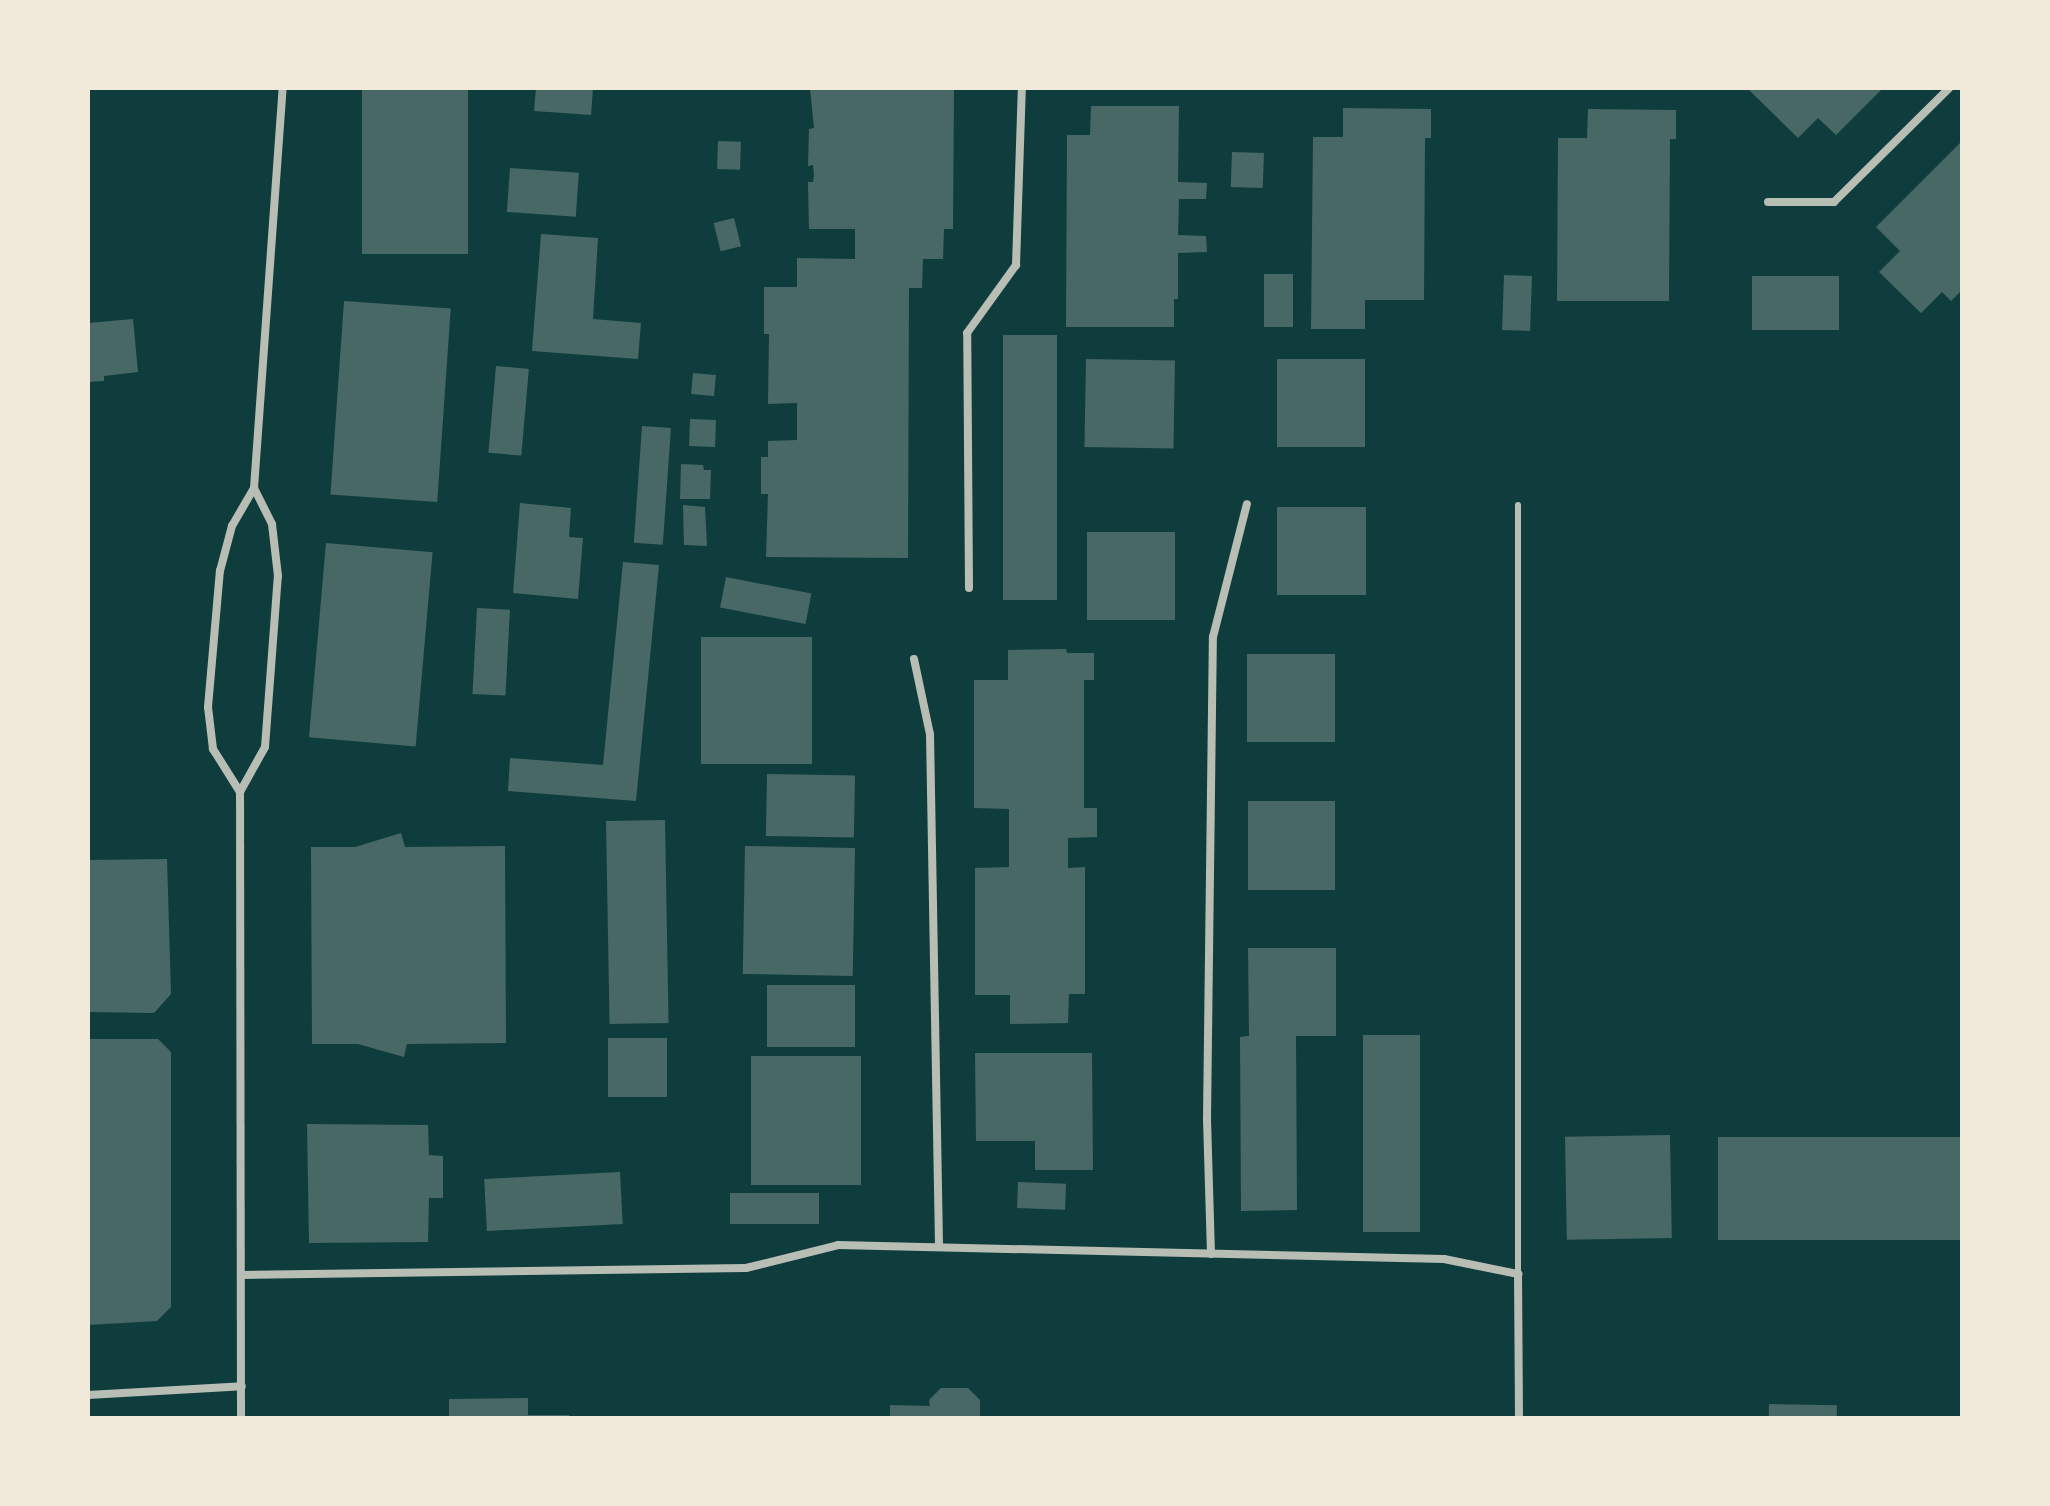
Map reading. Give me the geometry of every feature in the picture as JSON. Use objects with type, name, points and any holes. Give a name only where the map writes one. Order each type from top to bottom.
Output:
[{"type":"street","points":[[240,792],[213,749],[208,707],[220,571],[232,526],[254,488],[283,88]]},
{"type":"street","points":[[969,588],[967,333],[1016,265],[1022,88]]},
{"type":"street","points":[[1768,202],[1834,202],[1949,88]]},
{"type":"street","points":[[241,1418],[240,792],[265,747],[278,576],[272,524],[254,488]]},
{"type":"street","points":[[1211,1254],[1207,1119],[1213,637],[1247,504]]},
{"type":"street","points":[[914,659],[930,734],[939,1247]]},
{"type":"street","points":[[242,1275],[746,1268],[838,1245],[1444,1259],[1518,1274],[1519,1418]]},
{"type":"street","points":[[88,1395],[242,1386]]},
{"type":"lane","points":[[1518,505],[1518,1274]]},
{"type":"building","points":[[362,88],[468,88],[468,254],[362,254]]},
{"type":"building","points":[[536,88],[593,88],[591,115],[534,111]]},
{"type":"building","points":[[810,88],[954,88],[953,229],[944,229],[943,259],[923,259],[922,288],[909,288],[908,558],[766,557],[768,494],[761,494],[761,457],[768,457],[768,441],[797,440],[797,403],[768,404],[769,334],[764,334],[764,287],[797,287],[797,258],[855,259],[855,229],[809,229],[808,182],[813,182],[814,174],[813,165],[808,166],[809,129],[814,128]]},
{"type":"building","points":[[1747,88],[1883,88],[1836,135],[1818,118],[1798,138]]},
{"type":"building","points":[[1091,106],[1179,106],[1178,182],[1207,183],[1206,199],[1179,199],[1178,235],[1206,236],[1207,252],[1178,253],[1178,299],[1174,299],[1174,327],[1066,327],[1067,135],[1090,135]]},
{"type":"building","points":[[1343,108],[1431,109],[1431,138],[1425,138],[1424,300],[1365,300],[1365,329],[1311,329],[1313,137],[1343,137]]},
{"type":"building","points":[[1588,109],[1676,110],[1676,139],[1670,139],[1669,301],[1557,301],[1558,138],[1587,138]]},
{"type":"building","points":[[718,141],[741,142],[740,170],[717,169]]},
{"type":"building","points":[[1962,141],[1962,290],[1951,301],[1942,292],[1921,313],[1879,272],[1900,251],[1876,227]]},
{"type":"building","points":[[1232,152],[1264,153],[1263,188],[1231,187]]},
{"type":"building","points":[[510,168],[579,173],[576,217],[507,212]]},
{"type":"building","points":[[734,218],[741,246],[721,251],[714,223]]},
{"type":"building","points":[[541,234],[598,238],[593,319],[641,323],[638,359],[532,351]]},
{"type":"building","points":[[1264,274],[1293,274],[1293,327],[1264,327]]},
{"type":"building","points":[[1504,275],[1532,276],[1530,331],[1502,330]]},
{"type":"building","points":[[1752,276],[1839,276],[1839,330],[1752,330]]},
{"type":"building","points":[[344,301],[451,308],[437,502],[330,495]]},
{"type":"building","points":[[133,319],[138,372],[104,376],[104,381],[88,382],[88,323]]},
{"type":"building","points":[[1003,335],[1057,335],[1057,600],[1003,600]]},
{"type":"building","points":[[1086,359],[1175,361],[1173,449],[1084,447]]},
{"type":"building","points":[[1277,359],[1365,359],[1365,447],[1277,447]]},
{"type":"building","points":[[496,366],[529,369],[521,456],[488,453]]},
{"type":"building","points":[[693,373],[716,375],[714,396],[691,394]]},
{"type":"building","points":[[690,419],[716,420],[715,447],[689,446]]},
{"type":"building","points":[[642,426],[671,428],[663,545],[634,543]]},
{"type":"building","points":[[681,464],[703,465],[704,470],[711,470],[710,499],[680,499]]},
{"type":"building","points":[[520,503],[571,508],[569,537],[583,538],[578,599],[513,593]]},
{"type":"building","points":[[683,505],[705,507],[707,546],[684,545]]},
{"type":"building","points":[[1277,507],[1366,507],[1366,595],[1277,595]]},
{"type":"building","points":[[1087,532],[1175,532],[1175,620],[1087,620]]},
{"type":"building","points":[[326,543],[433,552],[416,747],[309,737]]},
{"type":"building","points":[[623,562],[659,565],[636,801],[508,791],[510,758],[603,765]]},
{"type":"building","points":[[726,577],[811,594],[805,624],[720,607]]},
{"type":"building","points":[[477,608],[510,610],[505,696],[472,694]]},
{"type":"building","points":[[701,637],[812,637],[812,764],[701,764]]},
{"type":"building","points":[[1066,649],[1067,653],[1094,653],[1094,680],[1084,680],[1084,808],[1097,808],[1097,837],[1068,838],[1068,868],[1085,867],[1085,994],[1069,994],[1068,1023],[1010,1024],[1010,995],[975,995],[975,868],[1009,867],[1009,809],[974,808],[974,680],[1008,680],[1008,650]]},
{"type":"building","points":[[1247,654],[1335,654],[1335,742],[1247,742]]},
{"type":"building","points":[[767,774],[855,776],[854,838],[766,836]]},
{"type":"building","points":[[1248,801],[1335,801],[1335,890],[1248,890]]},
{"type":"building","points":[[665,820],[669,1023],[610,1024],[606,821]]},
{"type":"building","points":[[401,833],[405,847],[505,846],[506,1043],[407,1044],[404,1057],[358,1044],[312,1044],[311,847],[355,847]]},
{"type":"building","points":[[745,846],[855,848],[853,976],[743,974]]},
{"type":"building","points":[[167,859],[171,994],[154,1013],[88,1012],[88,860]]},
{"type":"building","points":[[1248,948],[1336,948],[1336,1036],[1296,1036],[1297,1210],[1241,1211],[1240,1037],[1249,1036]]},
{"type":"building","points":[[767,985],[855,985],[855,1047],[767,1047]]},
{"type":"building","points":[[1363,1035],[1420,1035],[1420,1232],[1363,1232]]},
{"type":"building","points":[[608,1038],[667,1038],[667,1097],[608,1097]]},
{"type":"building","points":[[88,1039],[158,1039],[171,1052],[171,1307],[157,1321],[88,1325]]},
{"type":"building","points":[[975,1053],[1092,1053],[1093,1170],[1035,1170],[1035,1141],[976,1141]]},
{"type":"building","points":[[751,1056],[861,1056],[861,1185],[751,1185]]},
{"type":"building","points":[[307,1124],[428,1125],[429,1155],[443,1156],[443,1198],[429,1198],[428,1242],[309,1243]]},
{"type":"building","points":[[1670,1135],[1672,1238],[1567,1240],[1565,1137]]},
{"type":"building","points":[[1718,1137],[1962,1137],[1962,1240],[1718,1240]]},
{"type":"building","points":[[620,1172],[623,1224],[487,1231],[484,1179]]},
{"type":"building","points":[[1018,1182],[1066,1184],[1065,1210],[1017,1208]]},
{"type":"building","points":[[730,1193],[819,1193],[819,1224],[730,1224]]},
{"type":"building","points":[[941,1388],[968,1388],[980,1400],[980,1418],[890,1418],[890,1405],[930,1406],[929,1400]]},
{"type":"building","points":[[528,1398],[528,1415],[569,1415],[569,1418],[449,1418],[449,1399]]},
{"type":"building","points":[[1769,1404],[1837,1405],[1837,1418],[1769,1418]]}]
